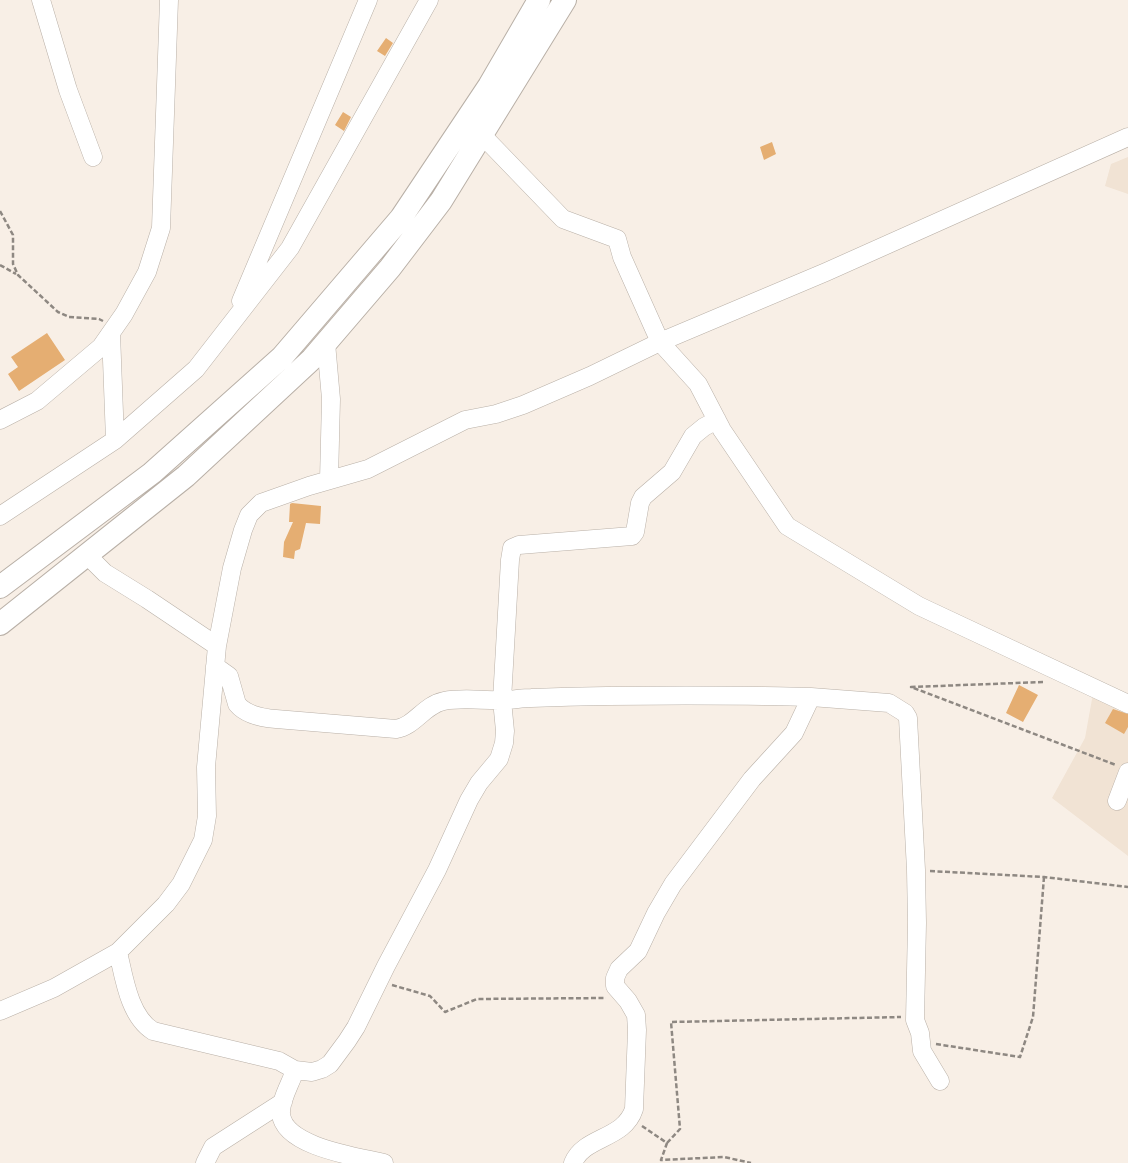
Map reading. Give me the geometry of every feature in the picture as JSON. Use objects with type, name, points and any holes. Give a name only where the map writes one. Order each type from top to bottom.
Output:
[{"type":"main road","points":[[0,587],[152,472],[282,357],[401,218],[489,86],[538,0]]},
{"type":"main road","points":[[0,624],[186,476],[312,359],[390,268],[442,201],[565,0]]},
{"type":"street","points":[[41,0],[68,90],[93,157]]},
{"type":"street","points":[[0,420],[37,401],[101,347],[148,272],[161,228],[169,0]]},
{"type":"street","points":[[231,324],[368,0]]},
{"type":"street","points":[[0,516],[115,440],[196,369],[290,248],[429,0]]},
{"type":"street","points":[[482,136],[563,219],[617,239],[622,257],[660,342],[698,384],[722,430],[787,526],[919,606],[1128,704]]},
{"type":"street","points":[[0,1011],[30,1000],[54,988],[118,952],[166,904],[181,884],[202,840],[207,816],[206,768],[217,646],[232,568],[249,515],[262,503],[368,469],[465,420],[496,414],[523,405],[590,376],[660,342],[826,272],[1128,137]]},
{"type":"street","points":[[113,330],[115,440]]},
{"type":"street","points":[[326,343],[331,399],[329,480]]},
{"type":"street","points":[[118,952],[132,1000],[144,1025],[153,1031],[280,1061],[296,1070],[312,1072],[330,1064],[356,1027],[437,870],[469,800],[479,783],[499,759],[505,732],[502,700],[512,548],[519,545],[632,536],[636,532],[640,503],[643,496],[672,472],[694,436],[704,427],[717,420]]},
{"type":"street","points":[[87,555],[104,573],[217,646]]},
{"type":"street","points":[[215,666],[229,676],[235,699],[241,708],[263,718],[396,729],[405,728],[428,708],[446,700],[655,695],[812,697],[889,703],[905,713],[909,725],[916,870],[915,1017],[922,1051],[940,1081]]},
{"type":"street","points":[[573,1163],[576,1156],[585,1148],[625,1125],[630,1119],[634,1108],[636,1015],[615,986],[615,978],[619,969],[638,951],[656,913],[673,884],[752,779],[794,733],[812,697]]},
{"type":"street","points":[[1117,801],[1124,769]]},
{"type":"street","points":[[296,1070],[281,1112],[282,1121],[292,1132],[335,1152],[384,1163]]},
{"type":"street","points":[[205,1163],[213,1147],[283,1102]]},
{"type":"path","points":[[0,211],[13,235],[13,264],[18,275]]},
{"type":"path","points":[[0,265],[18,275],[58,312],[68,317],[99,319],[113,330]]},
{"type":"path","points":[[1048,681],[911,687],[1124,769]]},
{"type":"path","points":[[916,870],[1044,877],[1128,887]]},
{"type":"path","points":[[921,1041],[1020,1058],[1033,1018],[1044,877]]},
{"type":"path","points":[[379,980],[430,996],[445,1012],[477,999],[625,998]]},
{"type":"path","points":[[751,1163],[724,1157],[660,1162],[667,1143],[680,1129],[671,1022],[915,1017]]},
{"type":"path","points":[[630,1119],[667,1143]]},
{"type":"shaded area","points":[[1128,157],[1128,194],[1105,186],[1111,164]]},
{"type":"shaded area","points":[[1094,688],[1128,704],[1128,856],[1052,798],[1085,738]]},
{"type":"building","points":[[386,38],[393,43],[385,56],[377,51]]},
{"type":"building","points":[[343,112],[351,117],[344,131],[335,125]]},
{"type":"building","points":[[772,142],[776,154],[764,160],[760,147]]},
{"type":"building","points":[[47,333],[65,360],[19,391],[8,374],[18,367],[11,357]]},
{"type":"building","points":[[290,504],[321,506],[320,524],[306,523],[300,549],[295,551],[294,559],[283,557],[284,542],[293,522],[289,522]]},
{"type":"building","points":[[1019,685],[1038,695],[1023,722],[1006,713]]},
{"type":"building","points":[[1113,709],[1128,714],[1128,727],[1124,734],[1105,723]]}]
